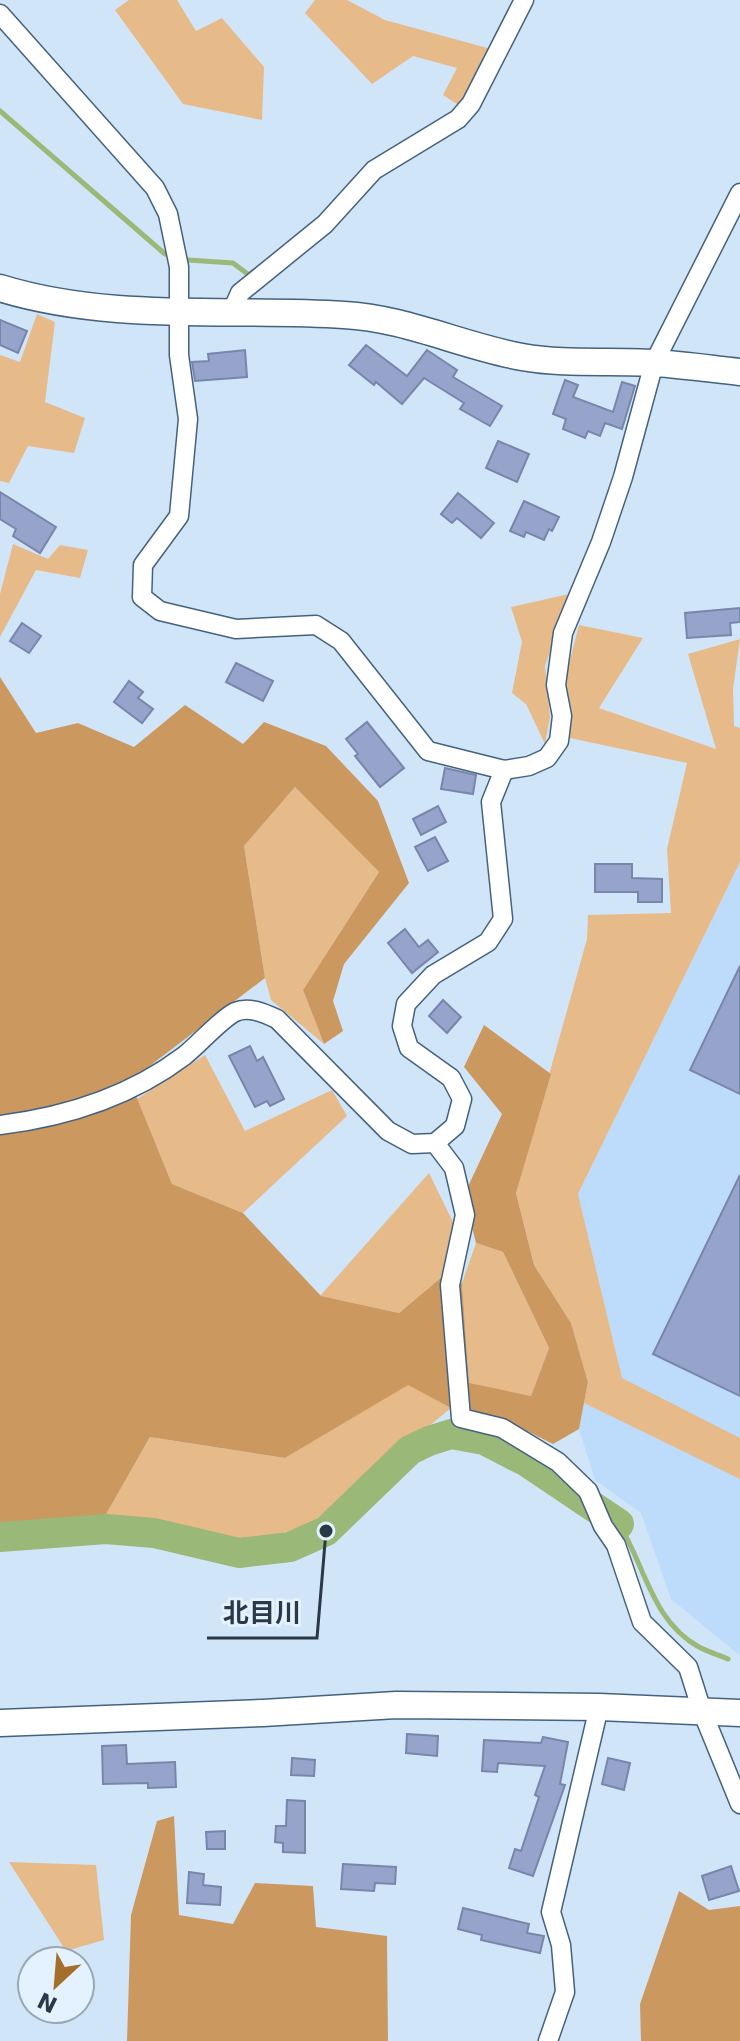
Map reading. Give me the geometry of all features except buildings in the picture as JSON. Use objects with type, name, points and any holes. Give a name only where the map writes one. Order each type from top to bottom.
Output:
[{"type":"street","points":[[232,311],[240,293],[325,224],[374,170],[458,119],[471,104],[524,0]]},
{"type":"street","points":[[0,14],[155,188],[168,214],[179,267],[179,355],[188,419],[179,516],[143,565],[142,597],[160,611],[236,629],[316,625],[341,641],[428,751],[504,770],[529,766],[547,758],[559,741],[562,716],[556,685],[563,633],[601,542],[623,477],[654,363],[740,193]]},
{"type":"street","points":[[0,288],[105,308],[348,315],[405,325],[521,357],[654,363],[740,372]]},
{"type":"street","points":[[0,1125],[38,1121],[123,1093],[182,1057],[236,1011],[259,1010],[277,1019],[388,1131],[412,1144],[435,1143],[455,1126],[462,1099],[451,1078],[409,1048],[402,1026],[406,1004],[433,975],[488,942],[503,919],[491,802],[504,770]]},
{"type":"street","points":[[435,1143],[454,1168],[465,1215],[450,1285],[461,1418],[502,1428],[558,1462],[588,1491],[603,1526],[616,1545],[642,1622],[688,1667],[702,1711],[740,1804]]},
{"type":"street","points":[[0,1723],[396,1705],[599,1707],[740,1713]]},
{"type":"street","points":[[548,2041],[565,1992],[561,1945],[551,1912],[599,1707]]},
{"type":"shaded area","points":[[129,0],[177,0],[196,31],[222,18],[264,67],[262,120],[183,104],[115,10]]},
{"type":"shaded area","points":[[315,0],[347,0],[385,20],[491,49],[460,106],[443,95],[457,68],[413,56],[372,84],[305,13]]},
{"type":"shaded area","points":[[37,314],[55,322],[45,402],[85,418],[74,453],[28,446],[9,483],[0,481],[0,355],[20,362]]},
{"type":"shaded area","points":[[13,544],[48,559],[60,545],[88,550],[80,578],[36,570],[0,637],[0,594]]},
{"type":"shaded area","points":[[569,594],[545,666],[550,717],[545,744],[526,704],[512,693],[522,642],[511,607]]},
{"type":"shaded area","points":[[579,625],[643,638],[599,708],[716,749],[688,654],[740,639],[733,689],[734,726],[740,728],[740,862],[578,1194],[622,1378],[740,1438],[740,1479],[584,1403],[588,1382],[571,1323],[534,1265],[516,1193],[587,939],[588,915],[671,913],[667,849],[687,763],[570,738],[564,683]]},
{"type":"shaded area","points":[[0,677],[36,733],[78,723],[134,747],[185,705],[243,744],[264,722],[326,746],[378,801],[409,883],[344,964],[333,1001],[343,1031],[324,1044],[303,990],[379,872],[295,787],[244,846],[265,978],[130,1081],[172,1184],[243,1213],[321,1296],[399,1313],[443,1276],[462,1283],[469,1383],[531,1396],[549,1348],[503,1252],[476,1243],[464,1195],[502,1114],[464,1067],[484,1025],[551,1074],[516,1193],[534,1265],[571,1323],[588,1382],[579,1429],[553,1444],[515,1425],[451,1408],[408,1385],[285,1458],[150,1437],[100,1525],[0,1532]]},
{"type":"shaded area","points":[[295,787],[379,872],[303,990],[324,1044],[271,1000],[244,846]]},
{"type":"shaded area","points":[[740,862],[739,1655],[671,1599],[641,1513],[595,1480],[579,1429],[584,1403],[622,1378],[578,1194]]},
{"type":"shaded area","points":[[205,1055],[245,1131],[332,1090],[347,1116],[243,1213],[172,1184],[137,1099]]},
{"type":"shaded area","points":[[429,1173],[454,1224],[443,1276],[399,1313],[320,1296]]},
{"type":"shaded area","points":[[476,1243],[503,1252],[549,1348],[531,1396],[469,1384],[462,1283]]},
{"type":"shaded area","points":[[408,1384],[451,1408],[308,1526],[246,1543],[154,1526],[100,1525],[150,1437],[285,1458]]},
{"type":"shaded area","points":[[174,1816],[179,1915],[233,1924],[255,1883],[313,1886],[316,1927],[387,1936],[388,2041],[127,2041],[131,1915],[157,1821]]},
{"type":"shaded area","points":[[9,1862],[96,1865],[104,1940],[87,1945],[62,1945]]},
{"type":"shaded area","points":[[679,1891],[709,1910],[740,1906],[740,2041],[641,2041],[640,2004]]},
{"type":"waterway","points":[[0,111],[165,254]]},
{"type":"waterway","points":[[188,260],[233,263],[249,275],[254,271]]},
{"type":"waterway","points":[[0,1537],[106,1529],[154,1533],[239,1553],[290,1547],[326,1531],[410,1450],[451,1434],[484,1440],[527,1462],[619,1524]]},
{"type":"waterway","points":[[619,1524],[651,1592],[670,1623],[699,1647],[728,1659]]},
{"type":"place","name":"北目川","points":[[326,1531]]}]
